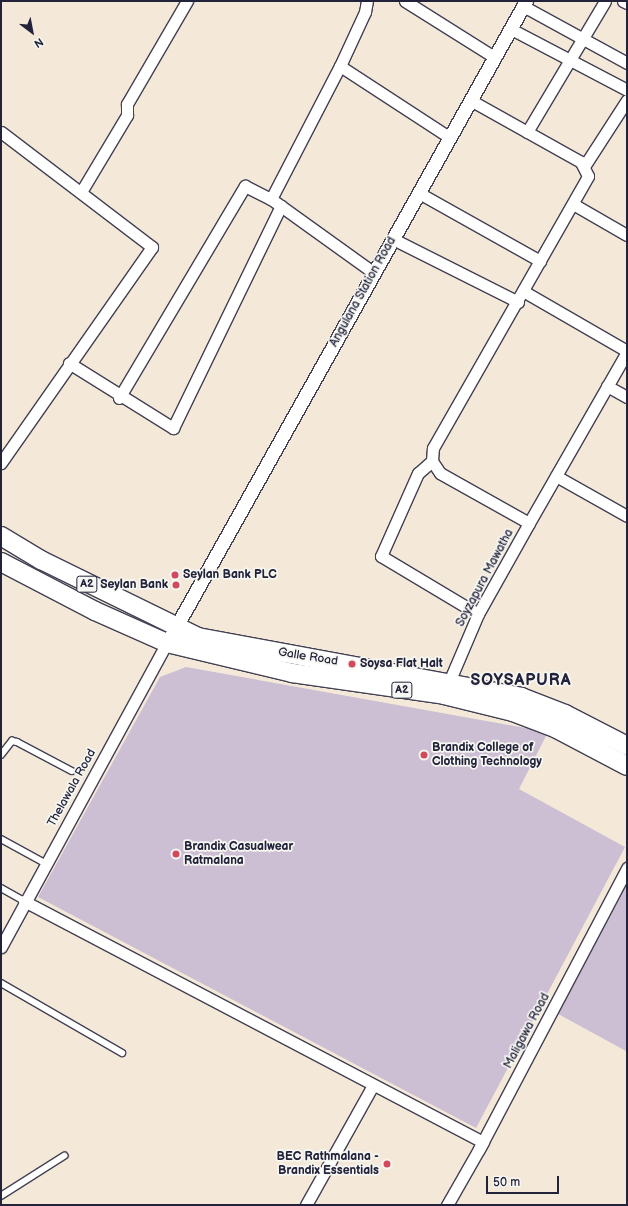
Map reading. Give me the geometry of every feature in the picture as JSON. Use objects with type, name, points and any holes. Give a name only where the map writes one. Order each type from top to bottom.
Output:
[{"type":"highway","name":"Galle Road","points":[[1,536],[170,635]]},
{"type":"highway","name":"Galle Road","points":[[1,562],[95,611],[170,635],[234,646],[446,688],[544,705],[627,746]]},
{"type":"highway","name":"Galle Road","points":[[446,688],[535,719],[627,766]]},
{"type":"street","points":[[81,192],[127,115],[127,104],[187,1]]},
{"type":"street","points":[[271,199],[340,66],[365,12],[367,1]]},
{"type":"street","points":[[405,1],[494,58]]},
{"type":"street","points":[[527,132],[572,62],[605,1]]},
{"type":"street","points":[[623,1],[627,3]]},
{"type":"street","points":[[524,4],[582,41],[627,63]]},
{"type":"street","name":"Angulana Station Road","points":[[170,635],[524,4]]},
{"type":"street","points":[[511,29],[627,90]]},
{"type":"street","points":[[340,66],[449,137]]},
{"type":"street","points":[[470,100],[585,166],[588,176],[518,302],[433,448],[432,461],[418,473],[381,556],[478,614]]},
{"type":"street","points":[[585,166],[627,100]]},
{"type":"street","points":[[1,132],[152,247],[69,363],[1,463]]},
{"type":"street","points":[[119,398],[242,187],[247,186],[271,199],[374,273]]},
{"type":"street","points":[[419,193],[540,261]]},
{"type":"street","points":[[573,204],[627,235]]},
{"type":"street","points":[[69,363],[119,398],[170,428],[174,427],[281,206]]},
{"type":"street","points":[[393,239],[518,302]]},
{"type":"street","points":[[523,292],[626,357],[607,386],[529,523]]},
{"type":"street","points":[[607,386],[627,397]]},
{"type":"street","name":"Soyzapura Mawatha","points":[[432,461],[440,473],[529,523],[478,614],[446,688]]},
{"type":"street","points":[[556,476],[627,516]]},
{"type":"street","name":"Thelawala Road","points":[[1,947],[24,901],[170,635]]},
{"type":"street","name":"Maligawa Road","points":[[448,1205],[483,1142],[627,868]]},
{"type":"street","points":[[24,901],[483,1142]]},
{"type":"street","points":[[306,1205],[373,1085]]},
{"type":"lane","points":[[1,755],[12,742],[17,742],[72,771]]},
{"type":"lane","points":[[1,839],[46,863]]},
{"type":"lane","points":[[1,888],[24,901]]},
{"type":"lane","points":[[1,984],[122,1053]]},
{"type":"lane","points":[[1,1196],[64,1156]]},
{"type":"shaded area","points":[[186,667],[548,732],[519,789],[625,847],[476,1128],[38,897],[160,677]]},
{"type":"shaded area","points":[[627,866],[627,1050],[626,1051],[549,1009]]},
{"type":"place","name":"Seylan Bank PLC","points":[[175,575]]},
{"type":"place","name":"Seylan Bank","points":[[176,585]]},
{"type":"place","name":"Soysa Flat Halt","points":[[352,664]]},
{"type":"place","name":"Brandix College of Clothing Technology","points":[[424,755]]},
{"type":"place","name":"Brandix Casualwear Ratmalana","points":[[176,854]]},
{"type":"place","name":"BEC Rathmalana - Brandix Essentials","points":[[387,1164]]},
{"type":"district","name":"SOYSAPURA","points":[[521,681]]}]
